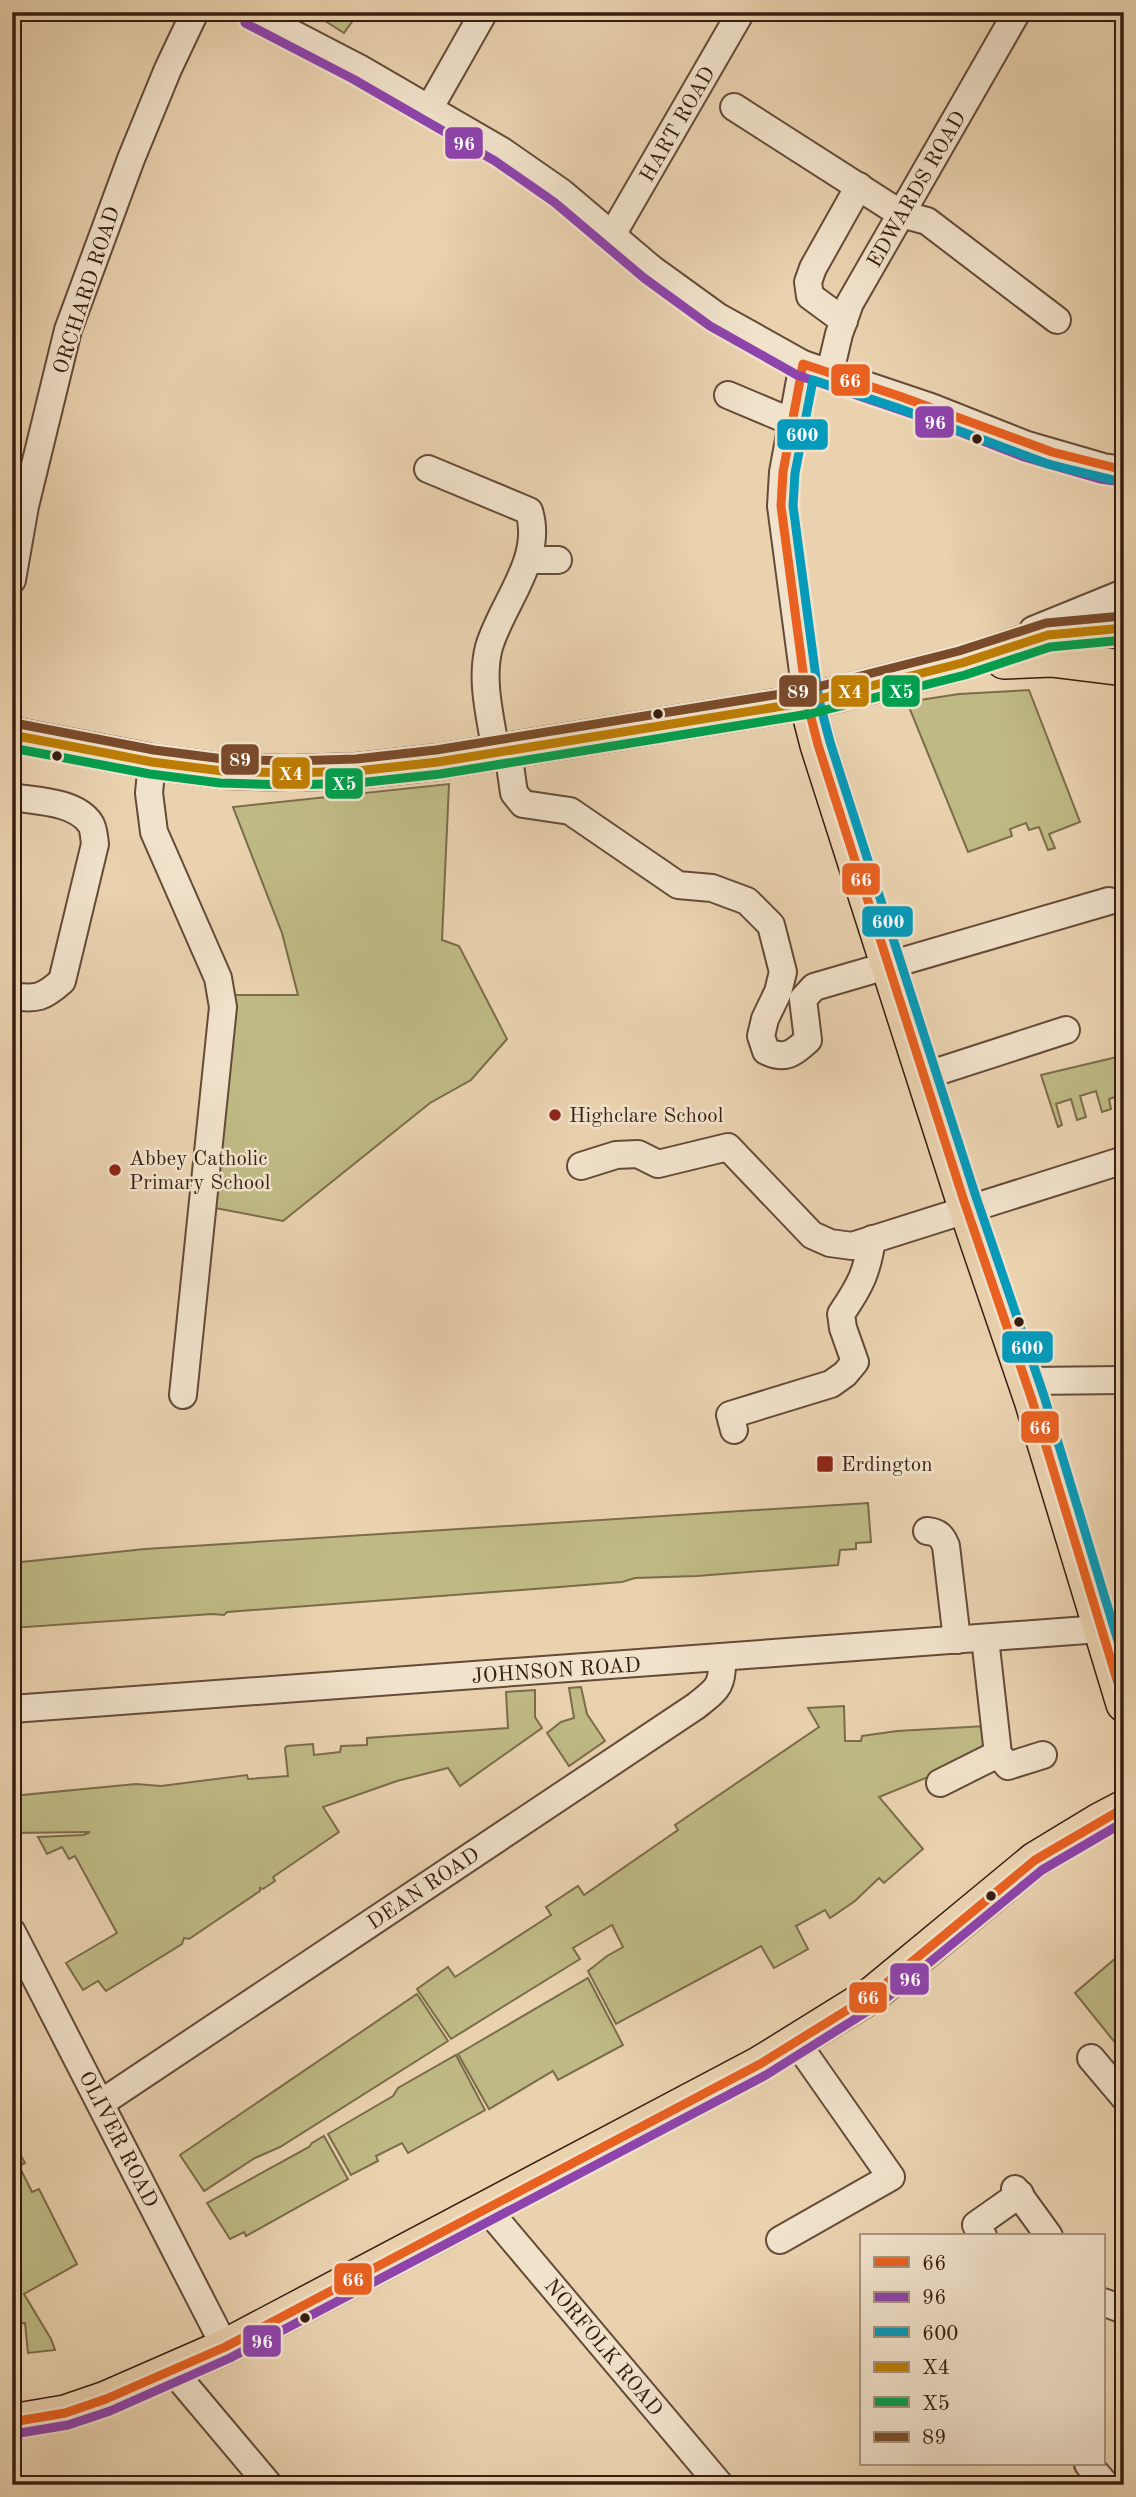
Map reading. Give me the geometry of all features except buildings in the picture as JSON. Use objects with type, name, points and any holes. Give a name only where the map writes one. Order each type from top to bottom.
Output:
[{"type":"main road","points":[[12,735],[152,762],[222,771],[346,772],[438,762],[807,702],[962,663],[1048,635],[1124,628]]},
{"type":"main road","points":[[962,663],[1051,659],[1124,668]]},
{"type":"main road","points":[[807,702],[924,1076],[1026,1381],[1124,1704]]},
{"type":"main road","points":[[12,2422],[65,2413],[173,2371],[225,2347],[488,2210],[797,2043],[863,2002],[901,1974],[1035,1860],[1101,1819],[1124,1808]]},
{"type":"street","name":"ORCHARD ROAD","points":[[12,580],[25,506],[68,330],[131,159],[195,12]]},
{"type":"street","points":[[251,12],[359,68],[502,150],[561,192],[663,278],[717,316],[803,364],[931,407],[1027,445],[1103,467],[1124,470]]},
{"type":"street","points":[[429,109],[484,12]]},
{"type":"street","name":"HART ROAD","points":[[612,236],[741,12]]},
{"type":"street","name":"EDWARDS ROAD","points":[[830,372],[850,303],[1017,12]]},
{"type":"street","points":[[734,107],[901,214],[927,221],[1057,320]]},
{"type":"street","points":[[844,321],[810,296],[807,282],[859,186]]},
{"type":"street","points":[[803,364],[783,472],[781,506],[807,702]]},
{"type":"street","points":[[728,395],[792,422]]},
{"type":"street","points":[[428,469],[529,511],[533,521],[528,559],[490,646],[485,673],[514,793],[523,804],[570,811],[678,885],[712,888],[747,901],[771,925],[783,972],[761,1036],[766,1051],[778,1057],[795,1053],[808,1040],[803,999],[814,988],[1109,901]]},
{"type":"street","points":[[528,559],[558,560]]},
{"type":"street","points":[[962,663],[1070,613],[1124,593]]},
{"type":"street","points":[[152,762],[149,793],[154,832],[218,978],[223,1007],[183,1395]]},
{"type":"street","points":[[12,797],[78,812],[91,824],[95,845],[62,981],[49,993],[32,999],[12,996]]},
{"type":"street","points":[[924,1076],[1066,1030]]},
{"type":"street","points":[[581,1166],[616,1155],[638,1154],[658,1164],[728,1147],[812,1235],[830,1243],[852,1246],[1124,1160]]},
{"type":"street","points":[[734,1430],[730,1415],[831,1384],[855,1362],[841,1314],[860,1286],[868,1264],[872,1240]]},
{"type":"street","points":[[1026,1381],[1124,1380]]},
{"type":"street","points":[[927,1531],[936,1532],[946,1546],[957,1640]]},
{"type":"street","name":"JOHNSON ROAD","points":[[12,1709],[1100,1629]]},
{"type":"street","points":[[985,1638],[998,1754],[1007,1766],[1043,1755]]},
{"type":"street","name":"DEAN ROAD","points":[[101,2103],[695,1706],[712,1693],[720,1682],[723,1676],[722,1658]]},
{"type":"street","points":[[940,1783],[998,1754]]},
{"type":"street","name":"OLIVER ROAD","points":[[12,1932],[225,2347]]},
{"type":"street","points":[[780,2240],[891,2177],[797,2043]]},
{"type":"street","points":[[1091,2058],[1124,2097]]},
{"type":"street","points":[[983,2234],[976,2225],[1017,2191],[1048,2234]]},
{"type":"street","name":"NORFOLK ROAD","points":[[488,2210],[720,2485]]},
{"type":"street","points":[[1104,2302],[1124,2310]]},
{"type":"street","points":[[173,2371],[270,2485]]},
{"type":"street","points":[[1090,2466],[1107,2485],[1124,2473]]},
{"type":"shaded area","points":[[311,12],[359,12],[344,33]]},
{"type":"shaded area","points":[[1029,690],[1080,822],[1049,834],[1055,848],[1048,850],[1039,827],[1029,830],[1026,823],[1010,829],[1012,836],[968,852],[907,702],[959,694]]},
{"type":"shaded area","points":[[449,784],[442,940],[459,946],[507,1039],[471,1080],[430,1103],[283,1221],[215,1208],[232,995],[298,995],[282,933],[233,807]]},
{"type":"shaded area","points":[[1117,1057],[1124,1078],[1124,1094],[1109,1099],[1111,1109],[1102,1112],[1096,1091],[1080,1096],[1086,1117],[1077,1120],[1071,1099],[1056,1104],[1062,1125],[1058,1127],[1041,1075]]},
{"type":"shaded area","points":[[868,1503],[871,1542],[856,1543],[856,1549],[840,1550],[838,1565],[635,1578],[622,1582],[227,1612],[224,1615],[12,1628],[12,1563],[145,1549]]},
{"type":"shaded area","points":[[581,1687],[587,1714],[605,1741],[569,1766],[547,1733],[561,1722],[574,1718],[569,1688]]},
{"type":"shaded area","points":[[535,1690],[535,1717],[542,1728],[460,1786],[448,1768],[397,1781],[323,1807],[339,1832],[273,1877],[275,1881],[263,1889],[260,1888],[260,1891],[189,1939],[184,1938],[182,1944],[106,1991],[98,1981],[83,1990],[66,1963],[117,1933],[75,1856],[69,1859],[62,1847],[47,1854],[38,1837],[84,1835],[90,1832],[12,1833],[12,1796],[136,1784],[161,1786],[247,1775],[248,1779],[288,1776],[287,1746],[313,1744],[314,1755],[340,1752],[341,1746],[367,1745],[367,1738],[508,1728],[506,1692]]},
{"type":"shaded area","points":[[844,1706],[845,1741],[861,1741],[862,1736],[897,1731],[986,1726],[988,1749],[970,1760],[879,1797],[923,1849],[884,1883],[879,1878],[855,1901],[830,1918],[825,1910],[796,1926],[808,1949],[774,1968],[761,1946],[616,2024],[588,1971],[623,1947],[612,1925],[573,1948],[580,1959],[451,2039],[417,1989],[448,1967],[455,1977],[551,1915],[546,1907],[578,1886],[584,1895],[678,1830],[675,1825],[819,1727],[808,1708]]},
{"type":"shaded area","points":[[1124,1951],[1124,2039],[1117,2045],[1075,1993]]},
{"type":"shaded area","points":[[588,1978],[623,2045],[558,2080],[553,2071],[489,2109],[458,2054]]},
{"type":"shaded area","points":[[417,1994],[448,2041],[280,2147],[255,2158],[204,2191],[180,2155]]},
{"type":"shaded area","points":[[456,2055],[485,2110],[408,2153],[402,2143],[376,2156],[378,2161],[351,2175],[328,2134],[393,2096],[398,2088]]},
{"type":"shaded area","points":[[324,2136],[348,2179],[246,2236],[244,2232],[230,2239],[207,2203]]},
{"type":"shaded area","points":[[12,2139],[25,2163],[19,2166],[32,2192],[39,2189],[77,2264],[24,2294],[55,2350],[28,2353],[25,2323],[12,2324]]},
{"type":"transit line","name":"96","points":[[245,23],[353,79],[495,161],[554,202],[644,278],[710,326],[797,375],[927,419],[1024,457],[1100,479],[1122,482]]},
{"type":"transit line","name":"66","points":[[1124,470],[1052,452],[803,364],[783,472],[781,506],[807,702],[818,745],[964,1201],[1032,1400],[1124,1703]]},
{"type":"transit line","name":"600","points":[[1122,482],[1048,464],[898,408],[813,380],[795,473],[793,506],[819,700],[830,742],[976,1197],[1044,1396],[1124,1661]]},
{"type":"transit line","name":"89","points":[[14,723],[154,750],[223,759],[356,759],[436,750],[805,690],[959,651],[1046,623],[1123,616]]},
{"type":"transit line","name":"X4","points":[[12,735],[152,762],[222,771],[357,771],[438,762],[807,702],[962,663],[1048,635],[1124,628]]},
{"type":"transit line","name":"X5","points":[[12,748],[150,774],[220,783],[358,783],[440,774],[809,714],[965,675],[1050,647],[1124,640]]},
{"type":"transit line","name":"66","points":[[12,2422],[65,2413],[106,2399],[225,2347],[760,2064],[873,1994],[1035,1860],[1124,1808]]},
{"type":"transit line","name":"96","points":[[14,2434],[68,2425],[110,2411],[230,2358],[766,2075],[879,2004],[1042,1870],[1124,1822]]},
{"type":"place","name":"Highclare School","points":[[555,1115]]},
{"type":"place","name":"Abbey Catholic Primary School","points":[[115,1170]]},
{"type":"place","name":"Erdington","points":[[825,1464]]}]
